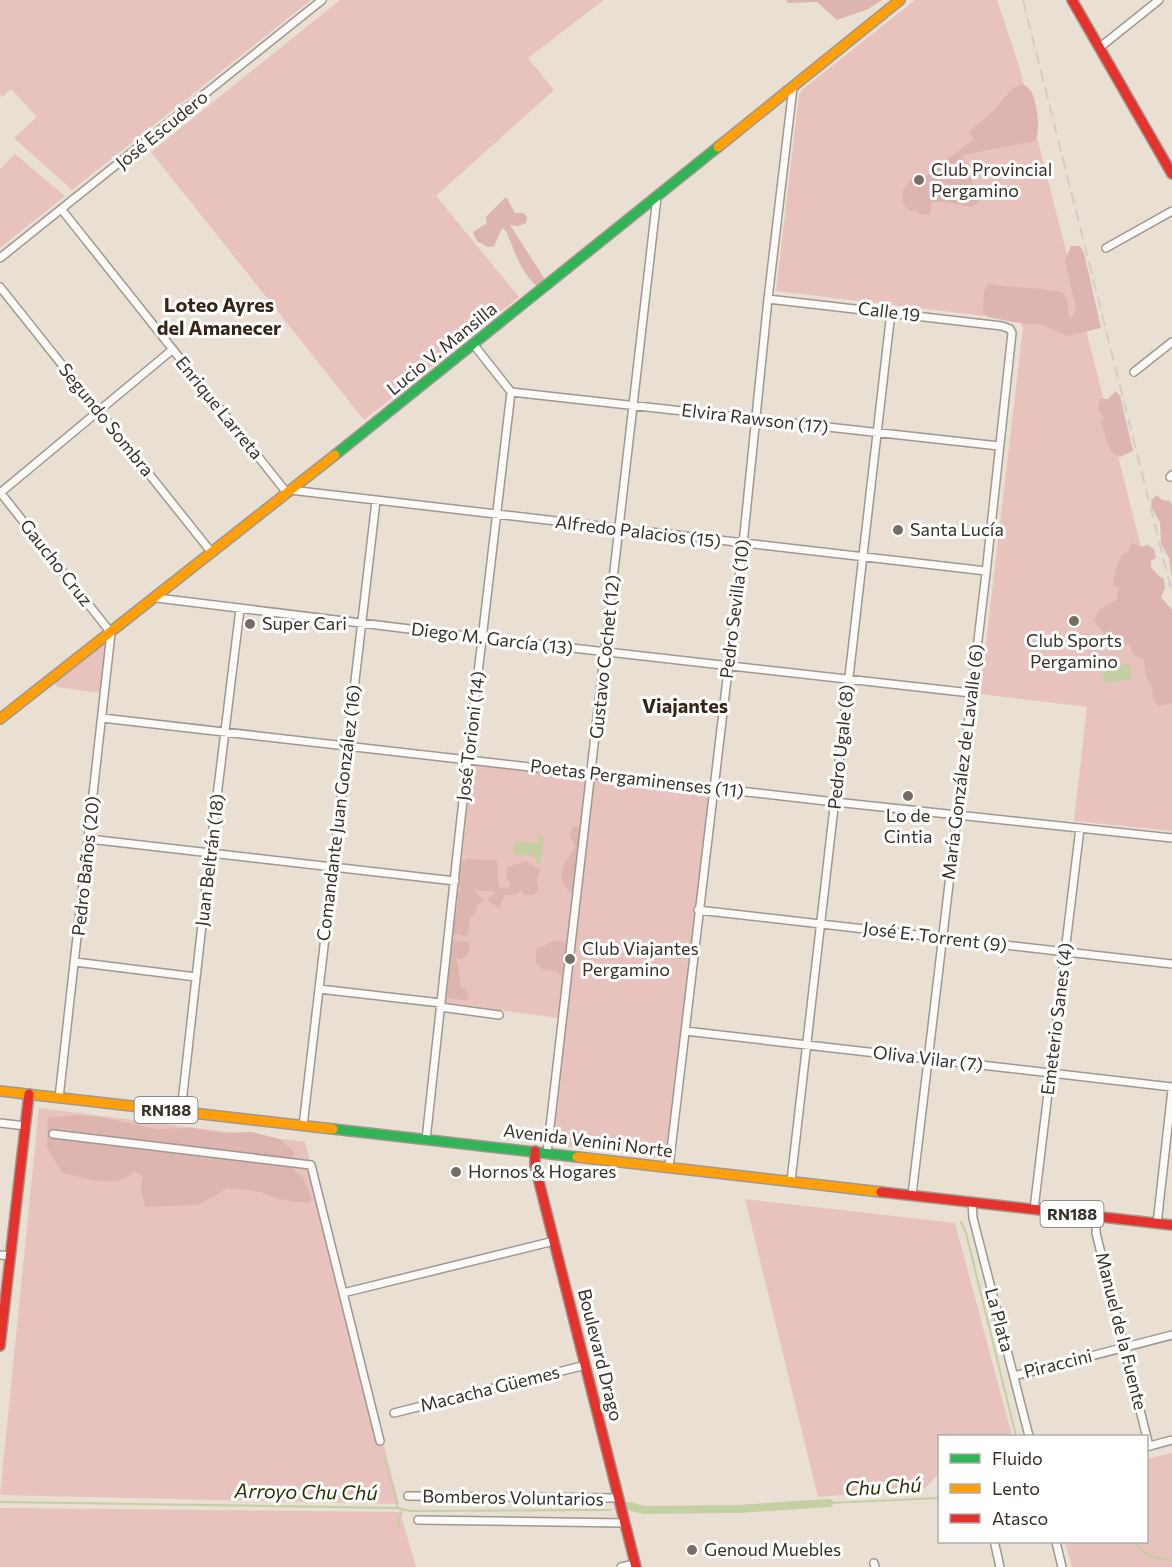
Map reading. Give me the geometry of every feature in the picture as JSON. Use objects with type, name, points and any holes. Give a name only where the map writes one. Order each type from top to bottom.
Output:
[{"type":"main road","name":"Lucio V. Mansilla","points":[[0,719],[105,635],[111,633],[157,598],[288,491],[474,345],[900,0]]},
{"type":"main road","points":[[1072,0],[1172,174]]},
{"type":"main road","name":"Avenida Venini Norte","points":[[0,1091],[1172,1225]]},
{"type":"main road","points":[[0,1346],[29,1094]]},
{"type":"main road","name":"Boulevard Drago","points":[[535,1151],[535,1166],[635,1565]]},
{"type":"street","name":"José Escudero","points":[[0,258],[322,0]]},
{"type":"street","points":[[1099,48],[1159,0]]},
{"type":"street","name":"Pedro Sevilla (10)","points":[[669,1167],[743,544],[793,87]]},
{"type":"street","name":"Gustavo Cochet (12)","points":[[547,1153],[657,197]]},
{"type":"street","name":"Enrique Larreta","points":[[62,210],[172,350],[288,491]]},
{"type":"street","points":[[1106,248],[1172,211]]},
{"type":"street","name":"Segundo Sombra","points":[[0,287],[212,553]]},
{"type":"street","name":"Calle 19","points":[[768,299],[891,312],[1002,326],[1010,329]]},
{"type":"street","name":"Pedro Ugale (8)","points":[[790,1181],[836,802],[891,312]]},
{"type":"street","name":"María González de Lavalle (6)","points":[[912,1195],[986,572],[1012,337],[1010,329]]},
{"type":"street","points":[[1134,372],[1172,342]]},
{"type":"street","points":[[474,345],[512,392]]},
{"type":"street","points":[[0,493],[172,350]]},
{"type":"street","name":"Elvira Rawson (17)","points":[[512,392],[999,446]]},
{"type":"street","name":"José Torioni (14)","points":[[426,1140],[512,392]]},
{"type":"street","name":"Alfredo Palacios (15)","points":[[288,491],[986,572]]},
{"type":"street","name":"Gaucho Cruz","points":[[0,493],[111,633]]},
{"type":"street","name":"Comandante Juan González (16)","points":[[303,1126],[375,501]]},
{"type":"street","name":"Diego M. García (13)","points":[[157,598],[483,638],[971,693]]},
{"type":"street","name":"Juan Beltrán (18)","points":[[181,1112],[240,609]]},
{"type":"street","name":"Pedro Baños (20)","points":[[59,1098],[111,633]]},
{"type":"street","name":"Poetas Pergaminenses (11)","points":[[102,718],[1172,838]]},
{"type":"street","name":"Emeterio Sanes (4)","points":[[1034,1209],[1080,828]]},
{"type":"street","points":[[89,839],[455,882]]},
{"type":"street","name":"José E. Torrent (9)","points":[[699,910],[1172,964]]},
{"type":"street","points":[[75,962],[196,977]]},
{"type":"street","points":[[319,989],[499,1015]]},
{"type":"street","name":"Oliva Vilar (7)","points":[[685,1031],[1172,1089]]},
{"type":"street","points":[[1157,1224],[1172,1089]]},
{"type":"street","points":[[0,1123],[26,1126]]},
{"type":"street","points":[[53,1134],[311,1165],[380,1441]]},
{"type":"street","name":"La Plata","points":[[972,1202],[973,1218],[1029,1435]]},
{"type":"street","name":"Manuel de la Fuente","points":[[1096,1216],[1096,1233],[1145,1435]]},
{"type":"street","points":[[343,1293],[554,1241]]},
{"type":"street","points":[[0,1255],[11,1256]]},
{"type":"street","name":"Piraccini","points":[[1014,1376],[1172,1335]]},
{"type":"street","name":"Macacha Güemes","points":[[394,1413],[586,1365]]},
{"type":"street","points":[[1148,1446],[1172,1440]]},
{"type":"street","name":"Bomberos Voluntarios","points":[[408,1497],[619,1500]]},
{"type":"street","name":"Bomberos Voluntarios","points":[[418,1520],[623,1520]]},
{"type":"street","points":[[1056,1543],[1062,1567]]},
{"type":"street","points":[[995,1545],[1000,1567]]},
{"type":"street","points":[[621,1567],[635,1565]]},
{"type":"shaded area","points":[[0,0],[311,0],[72,190],[14,138],[37,117],[11,89],[2,97],[0,94]]},
{"type":"shaded area","points":[[340,0],[604,0],[528,58],[554,90],[436,196],[519,297],[364,420],[151,152]]},
{"type":"shaded area","points":[[786,0],[882,0],[868,9],[837,20],[817,2],[788,3]]},
{"type":"shaded area","points":[[915,0],[997,0],[1019,66],[1172,669],[1172,831],[1074,821],[1087,707],[980,694],[1023,328],[1019,320],[776,291],[799,95],[803,89]]},
{"type":"shaded area","points":[[1023,84],[1031,91],[1035,102],[1038,116],[1037,137],[1035,141],[963,155],[973,184],[980,196],[979,202],[971,207],[946,202],[931,202],[928,215],[918,213],[916,209],[912,211],[904,206],[904,188],[917,174],[926,176],[974,139],[969,132],[990,114],[1013,88]]},
{"type":"shaded area","points":[[15,154],[65,196],[0,248],[0,169]]},
{"type":"shaded area","points":[[506,197],[515,213],[523,213],[527,217],[526,223],[518,226],[510,225],[546,281],[538,287],[522,268],[506,231],[502,228],[494,246],[488,247],[477,241],[473,232],[487,223],[486,217]]},
{"type":"shaded area","points":[[1071,246],[1080,246],[1084,253],[1101,328],[1067,336],[1043,325],[988,317],[983,313],[984,291],[989,284],[1063,293],[1068,302],[1069,317],[1072,318],[1076,309],[1065,260]]},
{"type":"shaded area","points":[[1116,391],[1120,396],[1133,451],[1120,457],[1115,455],[1109,447],[1101,422],[1105,418],[1098,411],[1100,399],[1108,399]]},
{"type":"shaded area","points":[[1157,495],[1162,500],[1170,501],[1172,505],[1172,580],[1169,558],[1161,544],[1160,522],[1152,509],[1151,500]]},
{"type":"shaded area","points":[[1132,543],[1141,547],[1147,545],[1154,549],[1156,558],[1151,561],[1151,567],[1164,579],[1165,588],[1161,597],[1172,610],[1172,703],[1158,706],[1153,697],[1152,685],[1146,677],[1144,660],[1133,654],[1130,645],[1108,643],[1094,621],[1099,610],[1118,599],[1117,594],[1120,589],[1113,584],[1115,572],[1122,554],[1128,552]]},
{"type":"shaded area","points":[[101,644],[106,647],[101,693],[57,687],[53,682]]},
{"type":"shaded area","points":[[1129,664],[1132,679],[1104,683],[1102,668]]},
{"type":"shaded area","name":"Club Viajantes Pergamino","points":[[477,763],[706,791],[709,794],[668,1152],[663,1158],[558,1146],[554,1143],[566,1019],[445,1003],[472,767]]},
{"type":"shaded area","points":[[574,826],[582,828],[574,894],[566,887],[562,873],[575,845],[569,835]]},
{"type":"shaded area","points":[[539,837],[544,837],[540,864],[536,864],[536,857],[513,854],[515,841],[538,843]]},
{"type":"shaded area","points":[[467,859],[497,860],[499,887],[509,888],[511,883],[506,878],[508,867],[526,861],[540,870],[537,880],[538,891],[533,895],[525,895],[521,891],[515,895],[505,895],[499,908],[488,901],[489,897],[495,894],[494,891],[477,891],[474,886],[474,890],[483,900],[477,905],[476,912],[470,918],[468,934],[452,935],[458,904],[457,894],[461,890],[458,884],[462,861]]},
{"type":"shaded area","points":[[454,940],[468,942],[470,949],[467,956],[461,959],[456,957],[461,986],[466,990],[469,998],[465,1000],[447,998],[450,949]]},
{"type":"shaded area","points":[[554,941],[564,941],[568,946],[563,962],[566,969],[564,981],[557,971],[543,970],[536,963],[536,949]]},
{"type":"shaded area","points":[[39,1108],[305,1142],[399,1504],[0,1495]]},
{"type":"shaded area","points":[[74,1115],[99,1117],[157,1129],[191,1128],[221,1133],[252,1132],[279,1139],[295,1152],[288,1164],[303,1178],[312,1197],[308,1203],[278,1199],[257,1191],[228,1188],[198,1205],[145,1207],[141,1187],[143,1176],[134,1171],[127,1177],[109,1181],[62,1173],[47,1147],[48,1118]]},
{"type":"shaded area","points":[[745,1199],[955,1223],[1012,1435],[938,1435],[938,1474],[925,1488],[818,1497]]},
{"type":"shaded area","points":[[1172,1453],[1172,1567],[1072,1567],[1065,1543],[1148,1543],[1148,1459]]},
{"type":"shaded area","points":[[0,1508],[400,1512],[416,1567],[0,1567]]},
{"type":"waterway","points":[[961,1222],[966,1233],[1016,1435]]},
{"type":"waterway","points":[[384,1456],[397,1508]]},
{"type":"waterway","name":"Chu Chú","points":[[829,1503],[938,1498]]},
{"type":"waterway","name":"Arroyo Chu Chú","points":[[0,1502],[397,1508],[411,1511],[611,1510]]},
{"type":"waterway","name":"Arroyo Chu Chú","points":[[628,1506],[645,1510],[737,1509],[829,1503]]},
{"type":"waterway","points":[[399,1527],[402,1510]]},
{"type":"waterway","name":"Chu Chú","points":[[1136,1543],[1142,1551],[1151,1556],[1172,1560]]},
{"type":"railway","points":[[1023,0],[1172,593]]},
{"type":"traffic: fast","points":[[335,455],[718,147]]},
{"type":"traffic: fast","points":[[333,1129],[577,1157]]},
{"type":"traffic: slow","points":[[718,147],[900,0]]},
{"type":"traffic: slow","points":[[0,719],[335,455]]},
{"type":"traffic: slow","points":[[0,1091],[333,1129]]},
{"type":"traffic: slow","points":[[577,1157],[881,1192]]},
{"type":"traffic: jam","points":[[1072,0],[1172,174]]},
{"type":"traffic: jam","points":[[0,1346],[29,1094]]},
{"type":"traffic: jam","points":[[535,1151],[535,1166],[636,1567]]},
{"type":"traffic: jam","points":[[881,1192],[1172,1225]]},
{"type":"place","name":"Club Provincial Pergamino","points":[[919,180]]},
{"type":"place","name":"Santa Lucía","points":[[898,530]]},
{"type":"place","name":"Club Sports Pergamino","points":[[1074,621]]},
{"type":"place","name":"Super Cari","points":[[250,624]]},
{"type":"place","name":"Lo de Cintia","points":[[908,796]]},
{"type":"place","name":"Club Viajantes Pergamino","points":[[570,959]]},
{"type":"place","name":"Hornos & Hogares","points":[[456,1172]]},
{"type":"place","name":"Genoud Muebles","points":[[692,1550]]},
{"type":"district","name":"Loteo Ayres del Amanecer","points":[[219,316]]},
{"type":"district","name":"Viajantes","points":[[685,706]]}]
